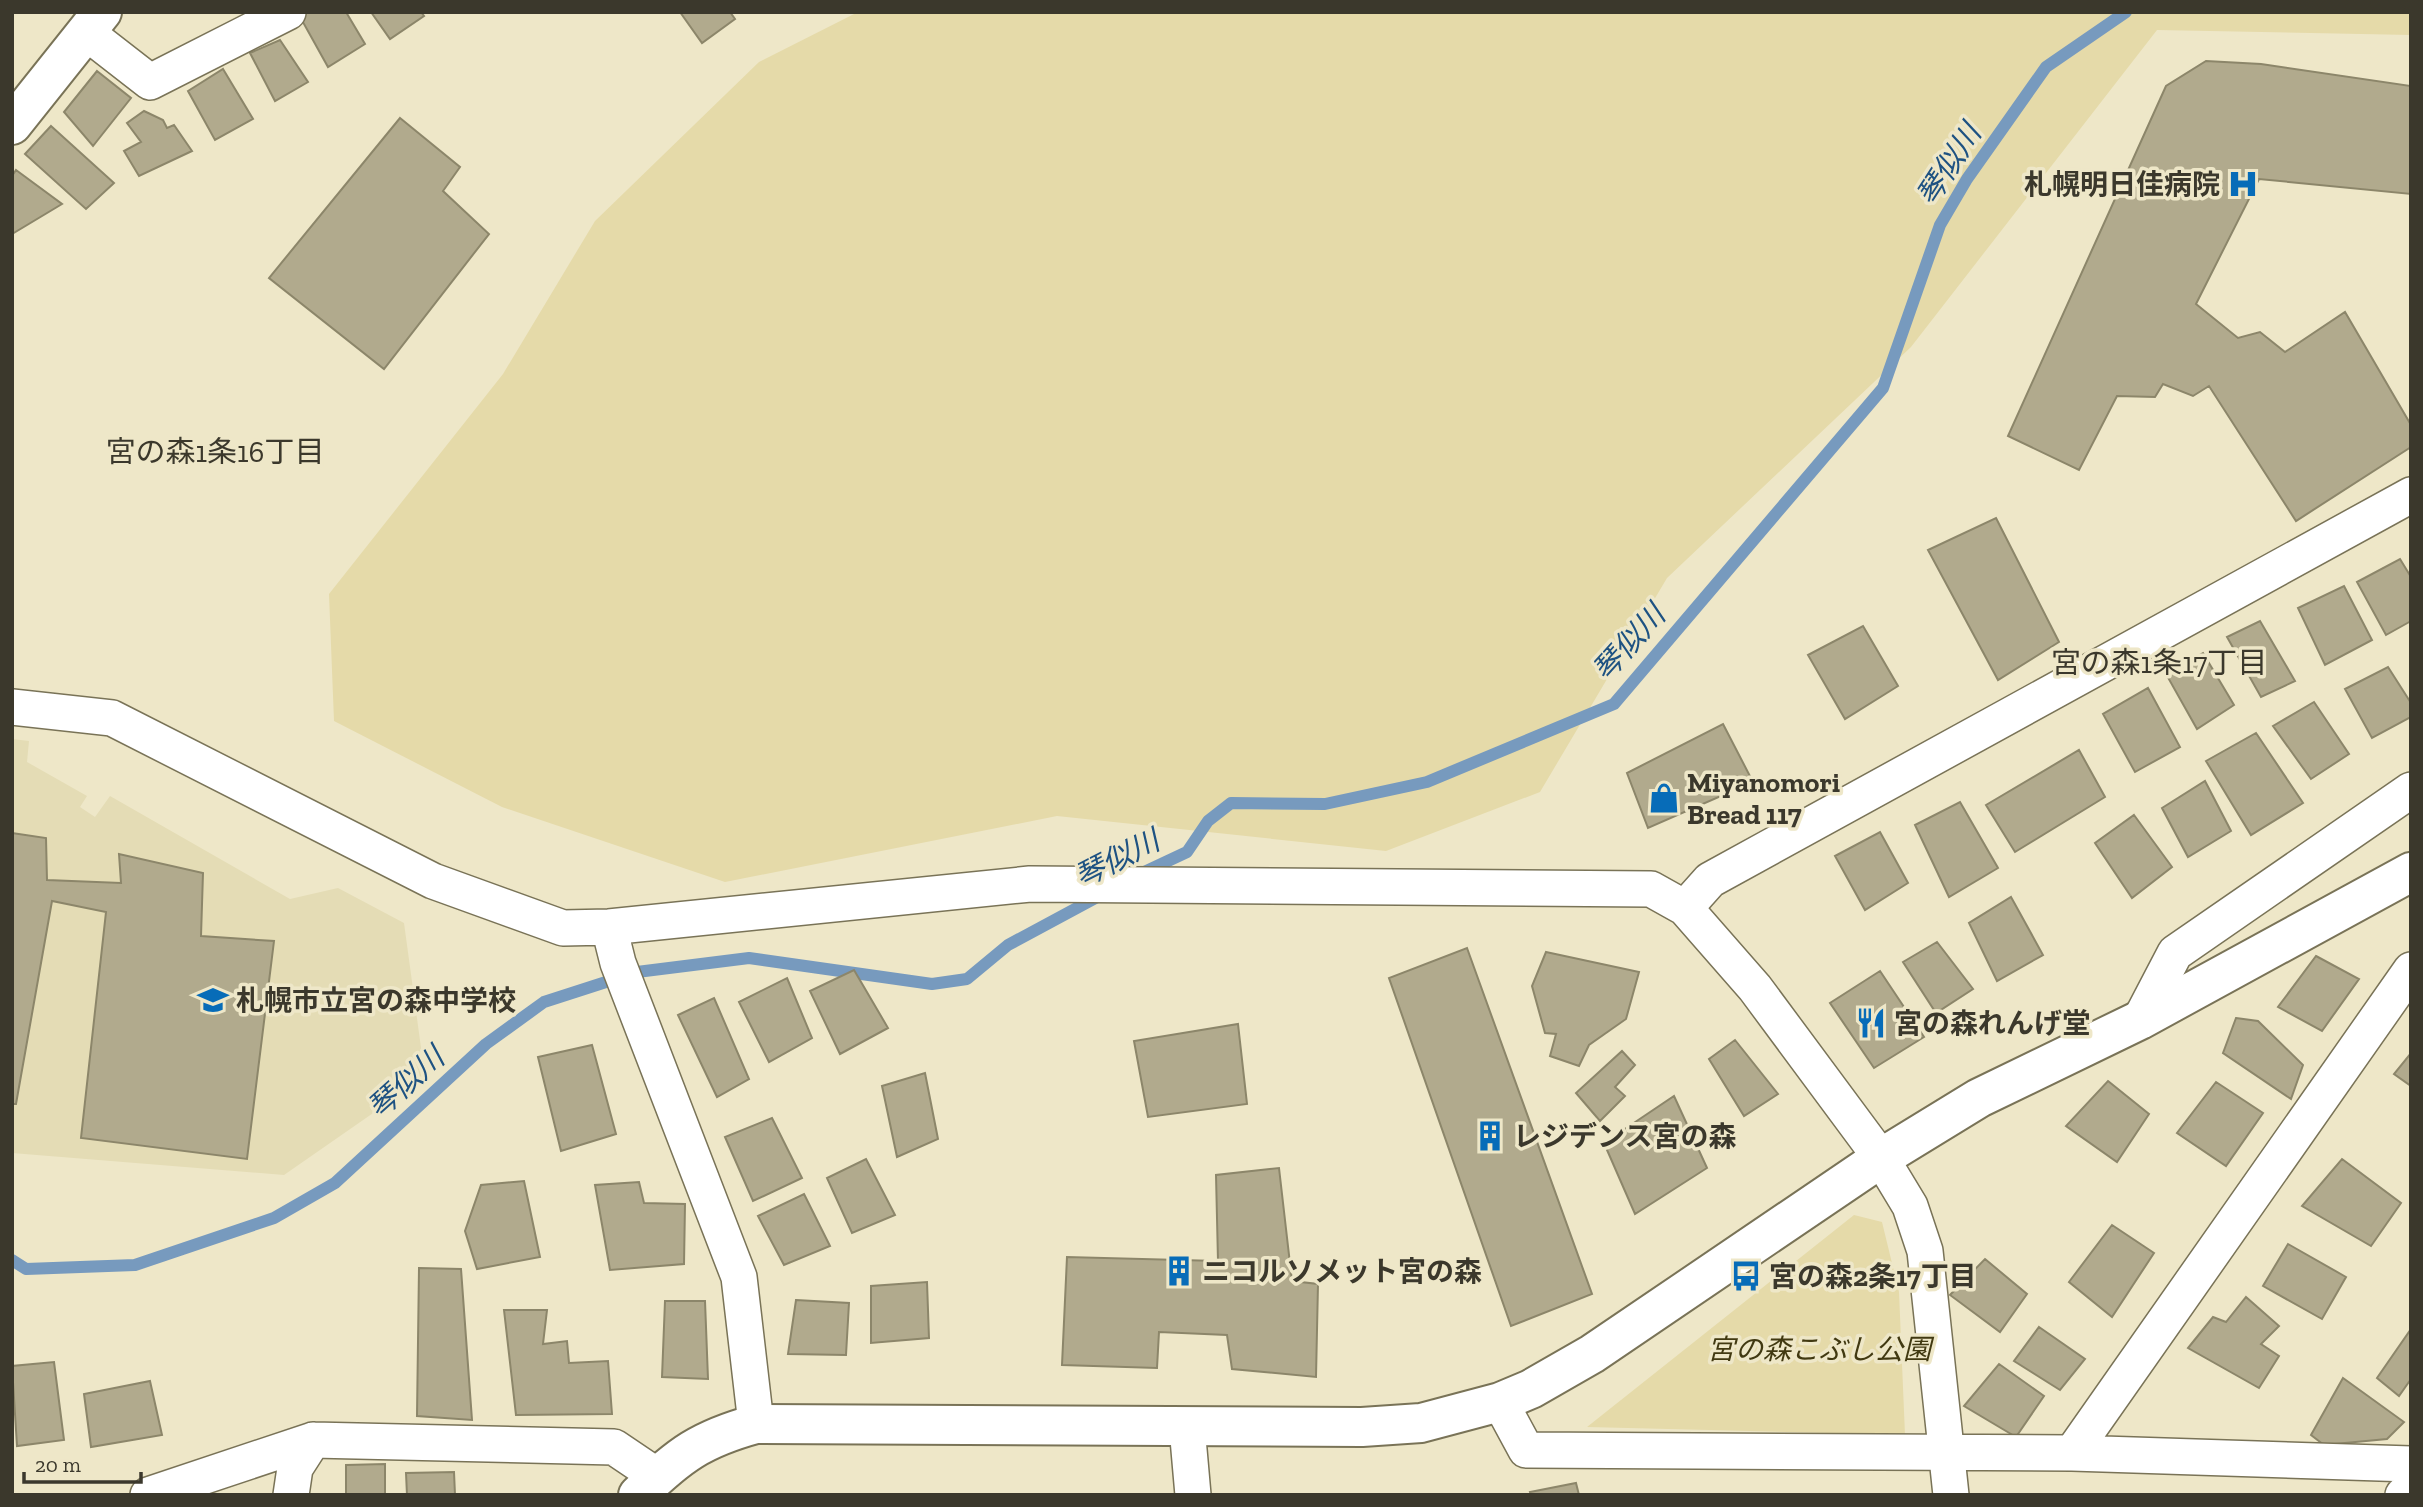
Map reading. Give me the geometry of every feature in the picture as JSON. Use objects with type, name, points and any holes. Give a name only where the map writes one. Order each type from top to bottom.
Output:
[{"type":"street","points":[[12,125],[94,23],[150,82],[288,12]]},
{"type":"street","points":[[1685,908],[1710,880],[2411,495]]},
{"type":"street","points":[[12,707],[112,718],[433,881],[563,928],[609,927],[1030,884],[1651,889],[1685,908],[1755,988],[1881,1158],[1910,1206],[1925,1251],[1951,1495]]},
{"type":"street","points":[[2140,1020],[2175,953],[2411,790]]},
{"type":"street","points":[[148,1495],[313,1440],[614,1447],[648,1486],[688,1450],[721,1433],[756,1424],[1362,1427],[1421,1423],[1500,1402],[1531,1389],[1592,1353],[1881,1158],[1979,1098],[2140,1020],[2411,872]]},
{"type":"street","points":[[609,927],[618,963],[739,1277],[756,1424]]},
{"type":"street","points":[[2073,1453],[2411,970]]},
{"type":"street","points":[[1500,1402],[1526,1450],[2073,1453],[2411,1464]]},
{"type":"street","points":[[1187,1427],[1193,1495]]},
{"type":"street","points":[[291,1495],[295,1468],[313,1440]]},
{"type":"street","points":[[2403,1495],[2411,1487]]},
{"type":"shaded area","name":"札幌市立宮の森中学校","points":[[12,739],[29,741],[27,762],[87,796],[80,807],[95,817],[110,796],[290,899],[338,888],[404,923],[425,1077],[284,1175],[12,1153]]},
{"type":"green space","points":[[858,12],[2411,12],[2411,35],[2157,30],[1911,347],[1667,578],[1540,792],[1386,851],[1057,816],[725,882],[502,807],[334,721],[329,594],[503,374],[595,221],[759,62]]},
{"type":"green space","name":"宮の森こぶし公園","points":[[1854,1215],[1882,1222],[1899,1292],[1905,1435],[1587,1427]]},
{"type":"building","points":[[305,12],[346,12],[365,44],[328,67],[299,15]]},
{"type":"building","points":[[371,12],[421,12],[424,16],[390,39]]},
{"type":"building","points":[[680,12],[730,12],[735,19],[702,43]]},
{"type":"building","points":[[280,40],[308,82],[275,101],[250,53]]},
{"type":"building","points":[[2206,61],[2261,64],[2411,86],[2411,194],[2259,179],[2196,304],[2238,338],[2260,332],[2285,352],[2345,312],[2411,425],[2411,447],[2296,521],[2209,386],[2193,396],[2163,384],[2155,397],[2117,396],[2079,470],[2008,436],[2166,86]]},
{"type":"building","points":[[223,69],[253,119],[215,140],[188,91]]},
{"type":"building","points":[[97,71],[131,98],[93,146],[64,112]]},
{"type":"building","points":[[144,111],[163,120],[167,128],[174,125],[192,151],[139,176],[124,151],[141,142],[127,123]]},
{"type":"building","points":[[400,118],[460,167],[443,191],[489,234],[384,369],[269,278]]},
{"type":"building","points":[[51,126],[114,183],[86,209],[25,154]]},
{"type":"building","points":[[16,170],[62,204],[12,234],[12,176]]},
{"type":"building","points":[[1996,518],[2059,642],[1998,680],[1928,550]]},
{"type":"building","points":[[2400,559],[2411,577],[2411,621],[2386,635],[2357,582]]},
{"type":"building","points":[[2344,586],[2372,640],[2325,665],[2298,608]]},
{"type":"building","points":[[2260,621],[2295,681],[2261,697],[2227,637]]},
{"type":"building","points":[[1863,626],[1898,686],[1845,719],[1808,655]]},
{"type":"building","points":[[2203,653],[2234,705],[2197,729],[2166,674]]},
{"type":"building","points":[[2388,667],[2411,703],[2411,717],[2372,738],[2345,689]]},
{"type":"building","points":[[2148,688],[2180,747],[2135,772],[2103,714]]},
{"type":"building","points":[[2314,702],[2349,754],[2311,779],[2273,726]]},
{"type":"building","points":[[1723,724],[1753,782],[1648,828],[1627,773]]},
{"type":"building","points":[[2256,733],[2303,803],[2251,835],[2206,761]]},
{"type":"building","points":[[2079,750],[2105,797],[2015,852],[1986,805]]},
{"type":"building","points":[[2205,781],[2231,831],[2188,857],[2162,808]]},
{"type":"building","points":[[1960,802],[1998,868],[1949,897],[1915,825]]},
{"type":"building","points":[[2134,815],[2172,867],[2132,898],[2095,843]]},
{"type":"building","points":[[1880,832],[1908,883],[1865,910],[1835,856]]},
{"type":"building","points":[[12,833],[46,838],[47,880],[121,883],[119,854],[203,873],[201,936],[274,941],[247,1159],[81,1138],[106,912],[52,901],[16,1104],[12,1104]]},
{"type":"building","points":[[2011,897],[2043,955],[1997,981],[1969,923]]},
{"type":"building","points":[[1937,942],[1973,989],[1936,1013],[1903,962]]},
{"type":"building","name":"レジデンス宮の森","points":[[1467,948],[1592,1294],[1511,1326],[1389,978]]},
{"type":"building","points":[[1546,952],[1639,972],[1626,1019],[1589,1045],[1579,1066],[1550,1056],[1556,1034],[1545,1033],[1532,986]]},
{"type":"building","points":[[2316,956],[2359,979],[2322,1031],[2278,1007]]},
{"type":"building","points":[[854,970],[888,1028],[840,1054],[810,991]]},
{"type":"building","points":[[1880,971],[1924,1037],[1874,1068],[1830,1003]]},
{"type":"building","points":[[787,978],[812,1038],[769,1062],[739,1002]]},
{"type":"building","points":[[714,998],[749,1079],[717,1097],[678,1015]]},
{"type":"building","points":[[2236,1018],[2258,1021],[2303,1065],[2291,1099],[2223,1053]]},
{"type":"building","points":[[1238,1024],[1247,1104],[1148,1117],[1134,1041]]},
{"type":"building","points":[[1735,1040],[1778,1094],[1744,1116],[1709,1059]]},
{"type":"building","points":[[592,1045],[616,1134],[561,1151],[538,1057]]},
{"type":"building","points":[[1622,1051],[1635,1065],[1615,1087],[1625,1096],[1600,1121],[1576,1093]]},
{"type":"building","points":[[2411,1053],[2411,1086],[2394,1074]]},
{"type":"building","points":[[925,1073],[938,1139],[897,1157],[882,1086]]},
{"type":"building","points":[[2108,1081],[2149,1114],[2117,1162],[2066,1126]]},
{"type":"building","points":[[2216,1082],[2263,1113],[2226,1166],[2177,1133]]},
{"type":"building","points":[[1674,1096],[1707,1168],[1635,1214],[1604,1143]]},
{"type":"building","points":[[772,1118],[802,1178],[753,1201],[725,1137]]},
{"type":"building","points":[[866,1159],[895,1215],[852,1233],[827,1178]]},
{"type":"building","points":[[2342,1159],[2401,1203],[2371,1246],[2302,1206]]},
{"type":"building","name":"ニコルソメット宮の森","points":[[1279,1168],[1292,1281],[1318,1284],[1316,1377],[1232,1369],[1227,1335],[1159,1332],[1157,1368],[1062,1365],[1067,1257],[1218,1261],[1216,1175]]},
{"type":"building","points":[[524,1181],[540,1257],[477,1269],[465,1231],[481,1185]]},
{"type":"building","points":[[639,1182],[644,1203],[685,1204],[684,1264],[610,1270],[595,1185]]},
{"type":"building","points":[[804,1194],[830,1246],[784,1265],[758,1216]]},
{"type":"building","points":[[2112,1225],[2154,1253],[2112,1317],[2069,1282]]},
{"type":"building","points":[[2288,1244],[2346,1277],[2322,1319],[2263,1286]]},
{"type":"building","points":[[1985,1259],[2027,1294],[2000,1332],[1950,1295]]},
{"type":"building","points":[[419,1268],[461,1269],[472,1420],[417,1416]]},
{"type":"building","points":[[927,1282],[929,1338],[871,1343],[871,1286]]},
{"type":"building","points":[[2246,1297],[2279,1326],[2261,1344],[2279,1356],[2259,1388],[2188,1348],[2213,1317],[2226,1322]]},
{"type":"building","points":[[796,1300],[849,1303],[846,1355],[788,1354]]},
{"type":"building","points":[[665,1301],[705,1301],[708,1379],[662,1377]]},
{"type":"building","points":[[504,1310],[547,1310],[543,1344],[567,1341],[569,1363],[608,1361],[612,1414],[516,1415]]},
{"type":"building","points":[[2039,1327],[2085,1359],[2060,1390],[2014,1361]]},
{"type":"building","points":[[2411,1329],[2411,1379],[2399,1396],[2377,1378]]},
{"type":"building","points":[[54,1362],[64,1440],[17,1446],[12,1366]]},
{"type":"building","points":[[1999,1364],[2044,1396],[2016,1437],[1964,1406]]},
{"type":"building","points":[[2343,1378],[2404,1422],[2387,1439],[2324,1445],[2311,1435]]},
{"type":"building","points":[[150,1381],[162,1435],[91,1447],[84,1394]]},
{"type":"building","points":[[385,1464],[385,1495],[346,1495],[346,1465]]},
{"type":"building","points":[[454,1472],[455,1495],[407,1495],[406,1473]]},
{"type":"building","points":[[1576,1483],[1579,1495],[1531,1495],[1530,1492]]},
{"type":"waterway","name":"琴似川","points":[[1138,875],[1187,852],[1208,821],[1231,803],[1325,804],[1427,782],[1614,704],[1883,388],[1940,225],[1967,179],[2046,67],[2126,12]]},
{"type":"waterway","name":"琴似川","points":[[12,1260],[26,1269],[135,1265],[274,1218],[335,1183],[486,1044],[544,1002],[637,972],[749,958],[932,984],[967,979],[1008,945],[1101,895]]},
{"type":"place","name":"札幌明日佳病院","points":[[2243,184]]},
{"type":"place","name":"Miyanomori Bread 117","points":[[1664,798]]},
{"type":"place","name":"札幌市立宮の森中学校","points":[[213,1000]]},
{"type":"place","name":"宮の森れんげ堂","points":[[1871,1023]]},
{"type":"place","name":"レジデンス宮の森","points":[[1490,1136]]},
{"type":"place","name":"ニコルソメット宮の森","points":[[1179,1271]]},
{"type":"place","name":"宮の森2条17丁目","points":[[1746,1276]]},
{"type":"district","name":"宮の森1条16丁目","points":[[215,452]]},
{"type":"district","name":"宮の森1条17丁目","points":[[2159,663]]}]
